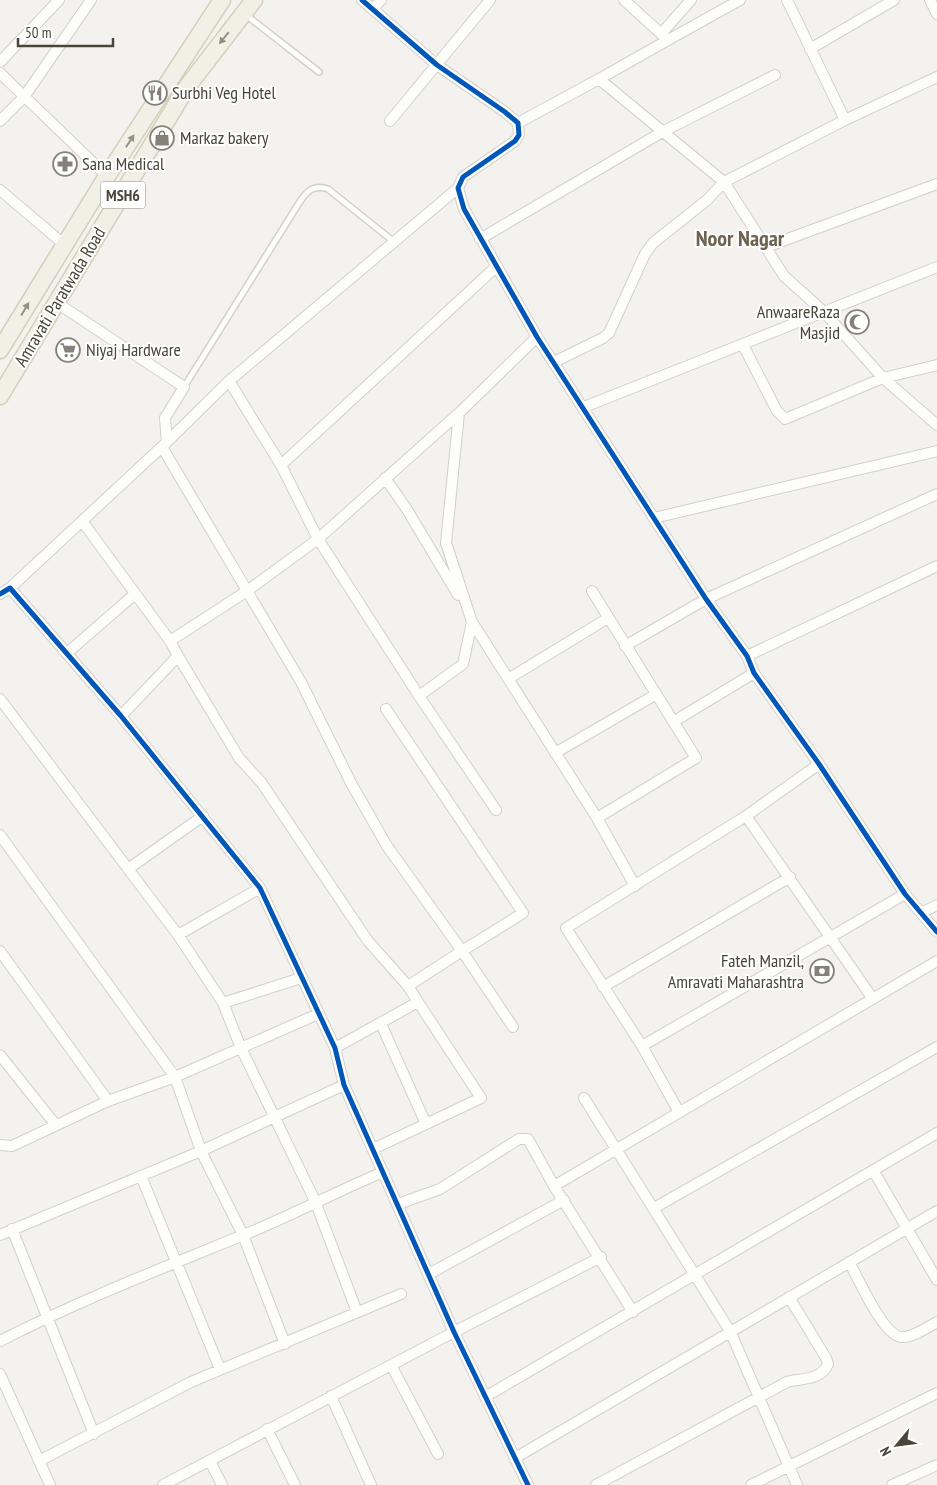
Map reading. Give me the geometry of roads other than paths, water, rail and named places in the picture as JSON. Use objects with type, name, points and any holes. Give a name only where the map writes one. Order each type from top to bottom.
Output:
[{"type":"main road","name":"Amravati Paratwada Road","points":[[0,350],[66,246],[107,176],[222,0]]},
{"type":"main road","name":"Amravati Paratwada Road","points":[[0,396],[187,87],[254,0]]},
{"type":"street","points":[[0,62],[59,0]]},
{"type":"street","points":[[0,121],[24,97],[91,0]]},
{"type":"street","points":[[0,594],[10,588],[165,444],[229,380],[458,188],[463,177],[515,140],[519,135],[518,123],[437,65],[362,0]]},
{"type":"street","points":[[373,9],[381,0]]},
{"type":"street","points":[[390,121],[490,0]]},
{"type":"street","points":[[624,0],[665,37]]},
{"type":"street","points":[[665,37],[691,0]]},
{"type":"street","points":[[518,123],[599,79],[665,37],[740,0]]},
{"type":"street","points":[[787,0],[845,120]]},
{"type":"street","points":[[810,49],[894,0]]},
{"type":"street","points":[[930,0],[937,14]]},
{"type":"street","points":[[0,73],[107,176]]},
{"type":"street","points":[[480,239],[664,131],[775,76]]},
{"type":"street","points":[[554,362],[603,338],[608,333],[645,254],[653,243],[707,200],[724,182],[845,120],[937,77]]},
{"type":"street","points":[[599,79],[724,182],[784,276],[824,312],[883,378],[937,425]]},
{"type":"street","points":[[766,247],[937,184]]},
{"type":"street","points":[[458,188],[464,209],[537,337],[706,598],[747,656],[754,673],[819,764],[905,894],[937,932]]},
{"type":"street","points":[[0,190],[66,246]]},
{"type":"street","points":[[281,466],[497,266]]},
{"type":"street","points":[[584,407],[937,267]]},
{"type":"street","points":[[57,304],[184,387],[165,418],[165,444],[247,591],[301,682],[351,783],[386,846],[462,951],[513,1027]]},
{"type":"street","points":[[170,641],[247,591],[318,539],[460,413],[537,337]]},
{"type":"street","points":[[744,345],[777,411],[785,419],[883,378],[937,365]]},
{"type":"street","points":[[229,380],[281,466],[318,539],[419,696],[496,810]]},
{"type":"street","points":[[460,413],[446,544],[465,604],[472,622],[597,818],[635,886]]},
{"type":"street","points":[[654,518],[937,451]]},
{"type":"street","points":[[385,478],[406,508],[447,579],[465,604]]},
{"type":"street","points":[[625,646],[706,598],[937,494]]},
{"type":"street","points":[[82,521],[170,641],[239,758],[261,782],[368,941],[408,986],[481,1098],[373,1149]]},
{"type":"street","points":[[747,656],[937,566]]},
{"type":"street","points":[[10,588],[121,716],[260,888],[335,1048],[344,1085],[454,1332],[528,1485]]},
{"type":"street","points":[[592,591],[654,695],[696,758],[597,818]]},
{"type":"street","points":[[67,653],[135,594]]},
{"type":"street","points":[[508,679],[608,618]]},
{"type":"street","points":[[419,696],[463,664],[472,622]]},
{"type":"street","points":[[121,716],[178,656]]},
{"type":"street","points":[[673,722],[754,673]]},
{"type":"street","points":[[555,752],[654,695]]},
{"type":"street","points":[[0,699],[178,935],[224,1004],[241,1048],[276,1116],[315,1201],[357,1312]]},
{"type":"street","points":[[386,709],[523,913],[408,986]]},
{"type":"street","points":[[679,1112],[642,1046],[566,928],[746,816],[819,764]]},
{"type":"street","points":[[128,869],[202,816]]},
{"type":"street","points":[[746,816],[832,937],[873,999]]},
{"type":"street","points":[[0,835],[175,1077],[202,1151],[242,1236],[284,1344]]},
{"type":"street","points":[[604,986],[790,877]]},
{"type":"street","points":[[178,935],[260,888]]},
{"type":"street","points":[[642,1046],[905,894]]},
{"type":"street","points":[[921,913],[937,905]]},
{"type":"street","points":[[0,951],[108,1101]]},
{"type":"street","points":[[554,1186],[937,961]]},
{"type":"street","points":[[224,1004],[302,978]]},
{"type":"street","points":[[335,1048],[418,1002]]},
{"type":"street","points":[[0,1145],[12,1146],[55,1124],[108,1101],[175,1077],[318,1014]]},
{"type":"street","points":[[381,1024],[426,1124]]},
{"type":"street","points":[[654,1208],[937,1047]]},
{"type":"street","points":[[0,1055],[55,1124]]},
{"type":"street","points":[[0,1235],[202,1151],[344,1085]]},
{"type":"street","points":[[584,1098],[730,1331],[796,1485]]},
{"type":"street","points":[[485,1397],[937,1133]]},
{"type":"street","points":[[398,1204],[440,1189],[523,1138],[528,1139],[554,1186],[601,1258],[633,1312]]},
{"type":"street","points":[[873,1170],[937,1280]]},
{"type":"street","points":[[0,1341],[48,1317],[175,1261],[242,1236],[315,1201],[383,1172]]},
{"type":"street","points":[[141,1176],[220,1369]]},
{"type":"street","points":[[429,1274],[564,1200]]},
{"type":"street","points":[[515,1458],[937,1211]]},
{"type":"street","points":[[12,1229],[94,1434]]},
{"type":"street","points":[[163,1485],[454,1332],[601,1258]]},
{"type":"street","points":[[849,1262],[883,1324],[894,1334],[907,1337],[937,1322]]},
{"type":"street","points":[[39,1461],[220,1369],[401,1294]]},
{"type":"street","points":[[596,1485],[787,1382],[805,1381],[824,1370],[828,1364],[789,1297]]},
{"type":"street","points":[[391,1365],[438,1454]]},
{"type":"street","points":[[0,1374],[50,1485]]},
{"type":"street","points":[[751,1485],[937,1393]]},
{"type":"street","points":[[331,1396],[371,1485]]},
{"type":"street","points":[[267,1429],[295,1485]]},
{"type":"street","points":[[210,1461],[222,1485]]},
{"type":"street","points":[[892,1485],[936,1467]]},
{"type":"lane","points":[[244,13],[319,72]]},
{"type":"lane","points":[[184,387],[299,203],[313,187],[320,186],[328,189],[393,241]]},
{"type":"place","name":"Surbhi Veg Hotel","points":[[155,93]]},
{"type":"place","name":"Markaz bakery","points":[[162,138]]},
{"type":"place","name":"Sana Medical","points":[[65,164]]},
{"type":"place","name":"AnwaareRaza Masjid","points":[[857,322]]},
{"type":"place","name":"Niyaj Hardware","points":[[68,350]]},
{"type":"place","name":"Fateh Manzil, Amravati Maharashtra","points":[[822,971]]},
{"type":"district","name":"Noor Nagar","points":[[740,238]]}]
